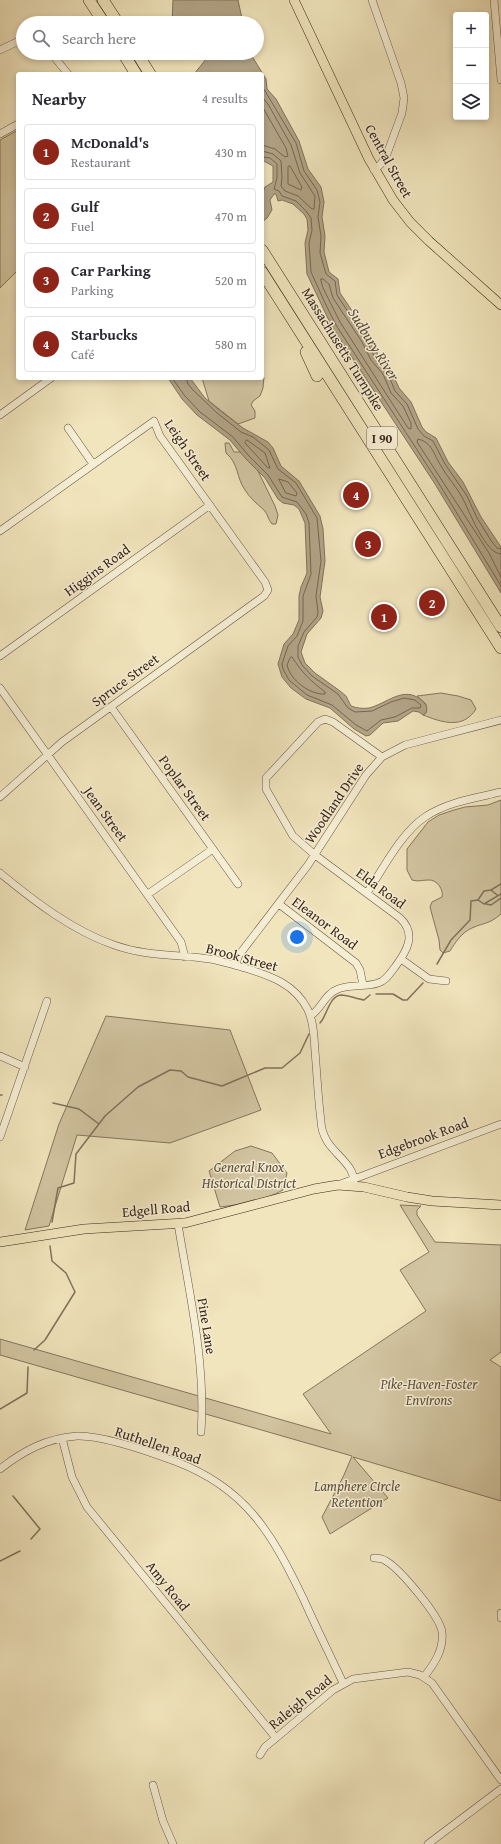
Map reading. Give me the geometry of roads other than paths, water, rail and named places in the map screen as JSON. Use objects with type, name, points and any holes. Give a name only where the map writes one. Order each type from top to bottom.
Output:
[{"type":"highway","points":[[90,0],[100,16]]},
{"type":"highway","points":[[103,0],[113,16]]},
{"type":"highway","points":[[127,60],[135,72]]},
{"type":"highway","points":[[141,60],[149,72]]},
{"type":"highway","name":"Massachusetts Turnpike","points":[[264,253],[501,627]]},
{"type":"highway","name":"Massachusetts Turnpike","points":[[264,275],[501,648]]},
{"type":"highway","points":[[289,315],[317,376]]},
{"type":"main road","name":"Central Street","points":[[294,0],[374,170],[390,196],[410,222],[437,249],[501,305]]},
{"type":"main road","name":"Edgell Road","points":[[0,1242],[84,1229],[178,1224],[199,1220],[314,1189],[354,1181],[432,1202],[501,1205]]},
{"type":"street","points":[[372,0],[401,83],[404,98],[402,113],[387,154],[382,164],[374,170]]},
{"type":"street","points":[[496,1],[501,80]]},
{"type":"street","points":[[0,50],[16,42]]},
{"type":"street","points":[[57,60],[66,72]]},
{"type":"street","points":[[0,134],[16,125]]},
{"type":"street","points":[[0,415],[47,380]]},
{"type":"street","name":"Leigh Street","points":[[0,531],[154,421],[160,436],[265,582],[268,590]]},
{"type":"street","points":[[68,428],[93,464]]},
{"type":"street","name":"Higgins Road","points":[[0,656],[210,505]]},
{"type":"street","name":"Spruce Street","points":[[0,797],[47,754],[264,596],[268,590]]},
{"type":"street","name":"Jean Street","points":[[0,688],[148,894],[181,942],[185,957]]},
{"type":"street","name":"Poplar Street","points":[[111,707],[238,884]]},
{"type":"street","name":"Elda Road","points":[[310,1016],[334,991],[342,988],[376,984],[384,980],[401,959],[409,944],[407,926],[400,918],[368,893],[315,855],[290,832],[266,789],[265,782],[268,776],[318,722],[325,719],[333,722],[382,757]]},
{"type":"street","name":"Woodland Drive","points":[[235,965],[239,955],[315,855],[366,776],[382,757],[405,745],[501,720]]},
{"type":"street","points":[[368,893],[404,837],[425,816],[454,803],[501,792]]},
{"type":"street","points":[[148,894],[213,849]]},
{"type":"street","name":"Brook Street","points":[[0,873],[64,920],[97,939],[115,946],[142,953],[210,959],[235,965],[268,975],[292,989],[302,999],[310,1016],[314,1036],[322,1129],[329,1144],[350,1168],[354,1181]]},
{"type":"street","name":"Eleanor Road","points":[[279,904],[353,960],[360,970],[363,986]]},
{"type":"street","points":[[401,959],[429,979],[446,981]]},
{"type":"street","points":[[0,1137],[47,1001]]},
{"type":"street","points":[[0,1056],[25,1067]]},
{"type":"street","name":"Edgebrook Road","points":[[354,1181],[501,1124]]},
{"type":"street","name":"Pine Lane","points":[[178,1224],[200,1362],[203,1408],[201,1432]]},
{"type":"street","name":"Ruthellen Road","points":[[0,1469],[17,1456],[33,1447],[62,1438],[88,1437],[157,1455],[191,1467],[215,1481],[236,1496],[250,1510],[276,1544],[343,1683]]},
{"type":"street","name":"Amy Road","points":[[62,1438],[72,1478],[87,1507],[276,1738]]},
{"type":"street","points":[[374,1558],[382,1559],[394,1567],[430,1607],[440,1625],[442,1637],[440,1649],[434,1663],[424,1677],[435,1687],[501,1780]]},
{"type":"street","points":[[501,1613],[501,1618]]},
{"type":"street","name":"Raleigh Road","points":[[260,1755],[276,1738],[343,1683],[359,1677],[402,1672],[414,1673],[424,1677]]},
{"type":"street","points":[[153,1785],[163,1821],[173,1844]]},
{"type":"street","points":[[428,1844],[501,1789]]},
{"type":"water","points":[[173,0],[238,0],[241,16],[172,16]]},
{"type":"water","points":[[205,60],[254,60],[262,72],[196,72]]},
{"type":"water","points":[[264,76],[266,79],[267,89],[276,99],[299,141],[308,169],[321,187],[324,202],[322,217],[325,236],[324,252],[329,272],[338,279],[340,293],[370,337],[378,355],[390,368],[399,388],[411,402],[422,427],[426,432],[436,438],[448,462],[463,482],[481,517],[501,547],[501,593],[435,484],[332,327],[307,274],[305,243],[308,230],[307,219],[304,214],[293,204],[282,200],[278,201],[276,194],[274,194],[270,200],[272,210],[264,220],[264,190],[265,187],[273,182],[273,166],[264,161]]},
{"type":"water","points":[[169,380],[192,380],[205,398],[218,409],[243,428],[268,442],[273,448],[281,466],[299,481],[320,516],[323,529],[325,561],[320,597],[323,611],[321,618],[307,634],[301,652],[305,663],[315,673],[346,696],[351,706],[369,708],[395,697],[408,694],[415,696],[424,703],[427,707],[426,713],[423,715],[419,712],[413,711],[398,721],[383,723],[370,735],[366,736],[354,729],[330,708],[306,699],[291,688],[282,677],[278,664],[284,644],[293,634],[299,620],[299,596],[307,573],[305,523],[299,509],[294,505],[283,503],[278,499],[265,478],[230,440],[197,415],[182,399]]},
{"type":"waterway","points":[[437,964],[451,940],[470,920],[471,901],[478,900],[484,891],[491,890],[501,884]]},
{"type":"waterway","points":[[491,890],[497,895]]},
{"type":"waterway","points":[[478,900],[484,904],[501,894]]},
{"type":"waterway","points":[[486,904],[491,905],[501,898]]},
{"type":"waterway","points":[[376,994],[393,994],[403,1000],[407,1000],[423,983]]},
{"type":"waterway","points":[[320,1023],[331,1002],[337,996],[344,995],[364,1000],[370,995]]},
{"type":"waterway","points":[[52,1222],[58,1188],[74,1183],[76,1154],[105,1116],[138,1087],[170,1070],[181,1071],[188,1077],[222,1086],[265,1068],[282,1068],[300,1053],[309,1034]]},
{"type":"waterway","points":[[53,1103],[79,1109],[99,1124]]},
{"type":"waterway","points":[[34,1350],[45,1340],[75,1292],[66,1273],[52,1261],[50,1246]]},
{"type":"waterway","points":[[0,1409],[27,1393],[28,1367]]},
{"type":"waterway","points":[[13,1496],[40,1529],[31,1539]]},
{"type":"waterway","points":[[0,1561],[20,1551]]},
{"type":"place","name":"Starbucks","points":[[356,495]]},
{"type":"place","name":"Car Parking","points":[[368,544]]},
{"type":"place","name":"Gulf","points":[[432,603]]},
{"type":"place","name":"McDonald's","points":[[384,617]]},
{"type":"water label","name":"Sudbury River","points":[[374,344]]},
{"type":"park label","name":"General Knox Historical District","points":[[249,1176]]},
{"type":"park label","name":"Pike-Haven-Foster Environs","points":[[429,1392]]},
{"type":"park label","name":"Lamphere Circle Retention","points":[[357,1494]]}]
